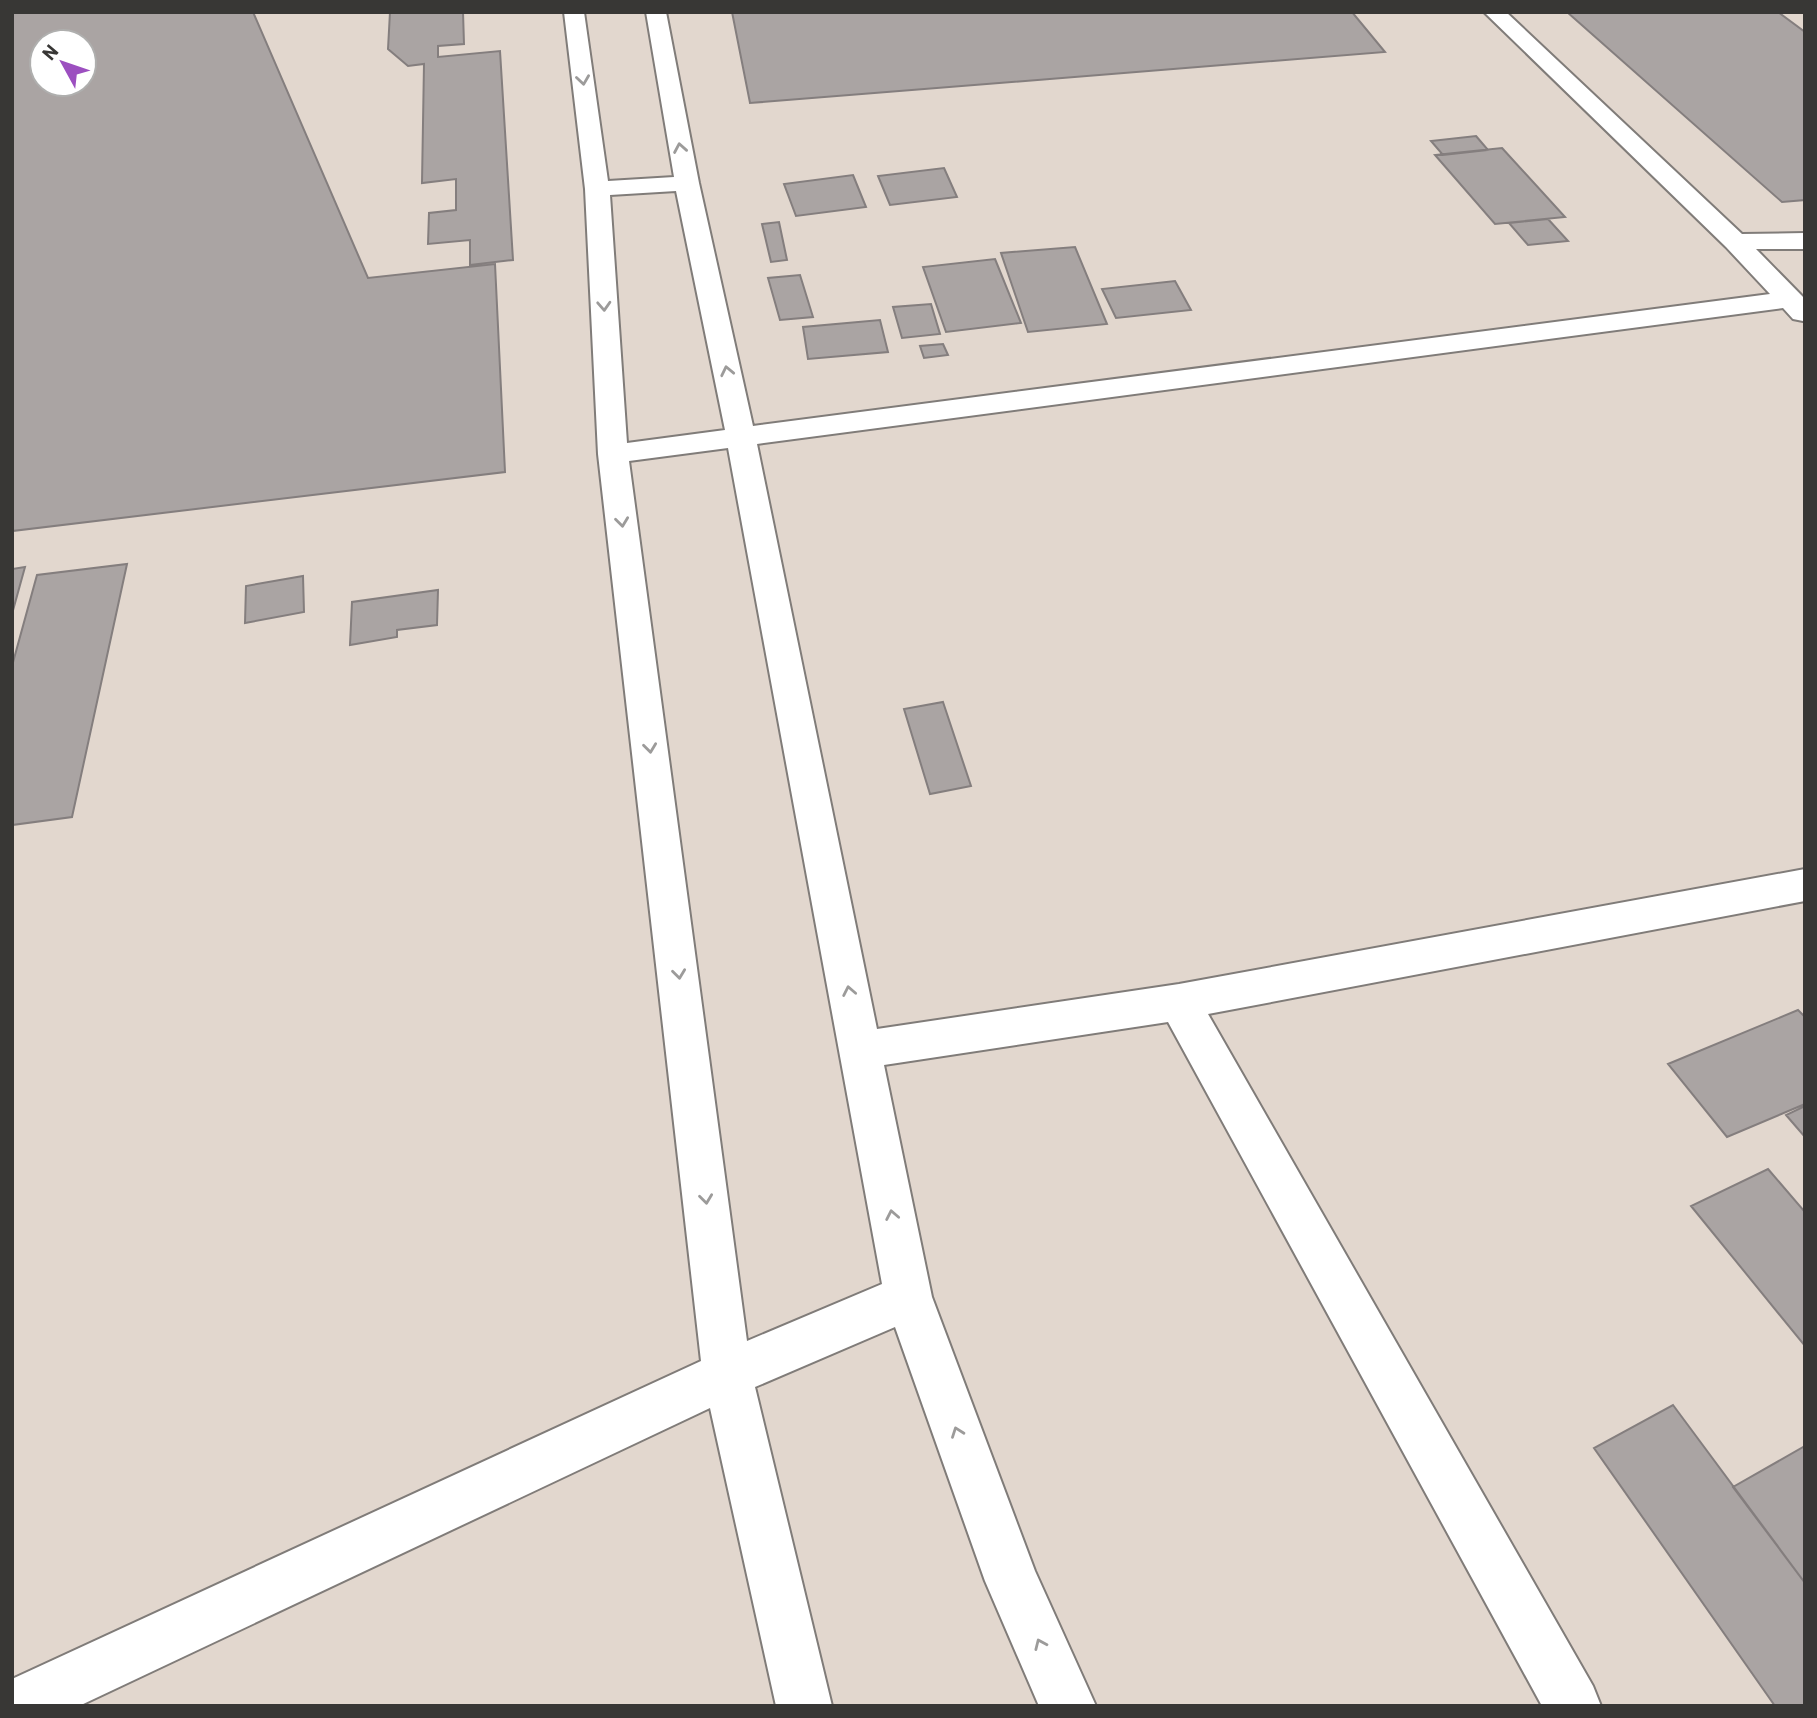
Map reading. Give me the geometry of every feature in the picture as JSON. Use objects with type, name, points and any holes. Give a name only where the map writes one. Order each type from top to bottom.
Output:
[{"type":"lane","points":[[574,12],[597,190],[613,454],[727,1374],[804,1706]]},
{"type":"lane","points":[[656,12],[687,183],[741,438],[908,1297],[1012,1581],[1068,1706]]},
{"type":"lane","points":[[1493,12],[1735,242],[1797,307]]},
{"type":"lane","points":[[597,190],[687,183]]},
{"type":"lane","points":[[1735,242],[1805,241]]},
{"type":"lane","points":[[613,454],[1797,307]]},
{"type":"lane","points":[[860,1050],[1179,1002],[1805,885]]},
{"type":"lane","points":[[1179,1002],[1573,1706]]},
{"type":"lane","points":[[17,1706],[727,1374],[908,1297]]},
{"type":"shaded area","points":[[12,12],[1805,12],[1805,1706],[12,1706]]},
{"type":"building","points":[[12,12],[253,12],[368,278],[495,264],[505,472],[12,531]]},
{"type":"building","points":[[390,12],[463,12],[464,44],[438,46],[438,57],[500,51],[513,260],[470,265],[470,240],[428,244],[429,213],[456,210],[456,179],[422,183],[424,64],[408,66],[388,49]]},
{"type":"building","points":[[732,12],[1352,12],[1385,52],[750,103]]},
{"type":"building","points":[[1567,12],[1778,12],[1805,32],[1805,200],[1782,202]]},
{"type":"building","points":[[1476,136],[1488,150],[1443,155],[1431,141]]},
{"type":"building","points":[[1502,148],[1565,217],[1495,224],[1435,155]]},
{"type":"building","points":[[944,168],[957,197],[890,205],[878,176]]},
{"type":"building","points":[[853,175],[866,207],[796,216],[784,184]]},
{"type":"building","points":[[1548,219],[1568,241],[1528,245],[1509,223]]},
{"type":"building","points":[[779,222],[787,260],[771,262],[762,224]]},
{"type":"building","points":[[1075,247],[1107,324],[1028,332],[1001,253]]},
{"type":"building","points":[[995,259],[1021,323],[946,332],[923,267]]},
{"type":"building","points":[[800,275],[813,317],[780,320],[768,278]]},
{"type":"building","points":[[1175,281],[1191,310],[1116,318],[1102,289]]},
{"type":"building","points":[[931,304],[940,334],[902,338],[893,307]]},
{"type":"building","points":[[880,320],[888,352],[808,359],[803,327]]},
{"type":"building","points":[[943,344],[948,355],[924,358],[920,346]]},
{"type":"building","points":[[127,564],[72,817],[12,825],[12,666],[37,575]]},
{"type":"building","points":[[25,567],[12,614],[12,569]]},
{"type":"building","points":[[303,576],[304,612],[245,623],[246,586]]},
{"type":"building","points":[[438,590],[437,625],[397,630],[397,637],[350,645],[352,602]]},
{"type":"building","points":[[943,702],[971,786],[930,794],[904,709]]},
{"type":"building","points":[[1798,1010],[1805,1017],[1805,1104],[1727,1137],[1668,1064]]},
{"type":"building","points":[[1805,1106],[1805,1137],[1786,1115]]},
{"type":"building","points":[[1768,1169],[1805,1212],[1805,1346],[1691,1206]]},
{"type":"building","points":[[1673,1405],[1805,1583],[1805,1706],[1775,1706],[1594,1448]]},
{"type":"building","points":[[1805,1446],[1805,1583],[1733,1487]]}]
